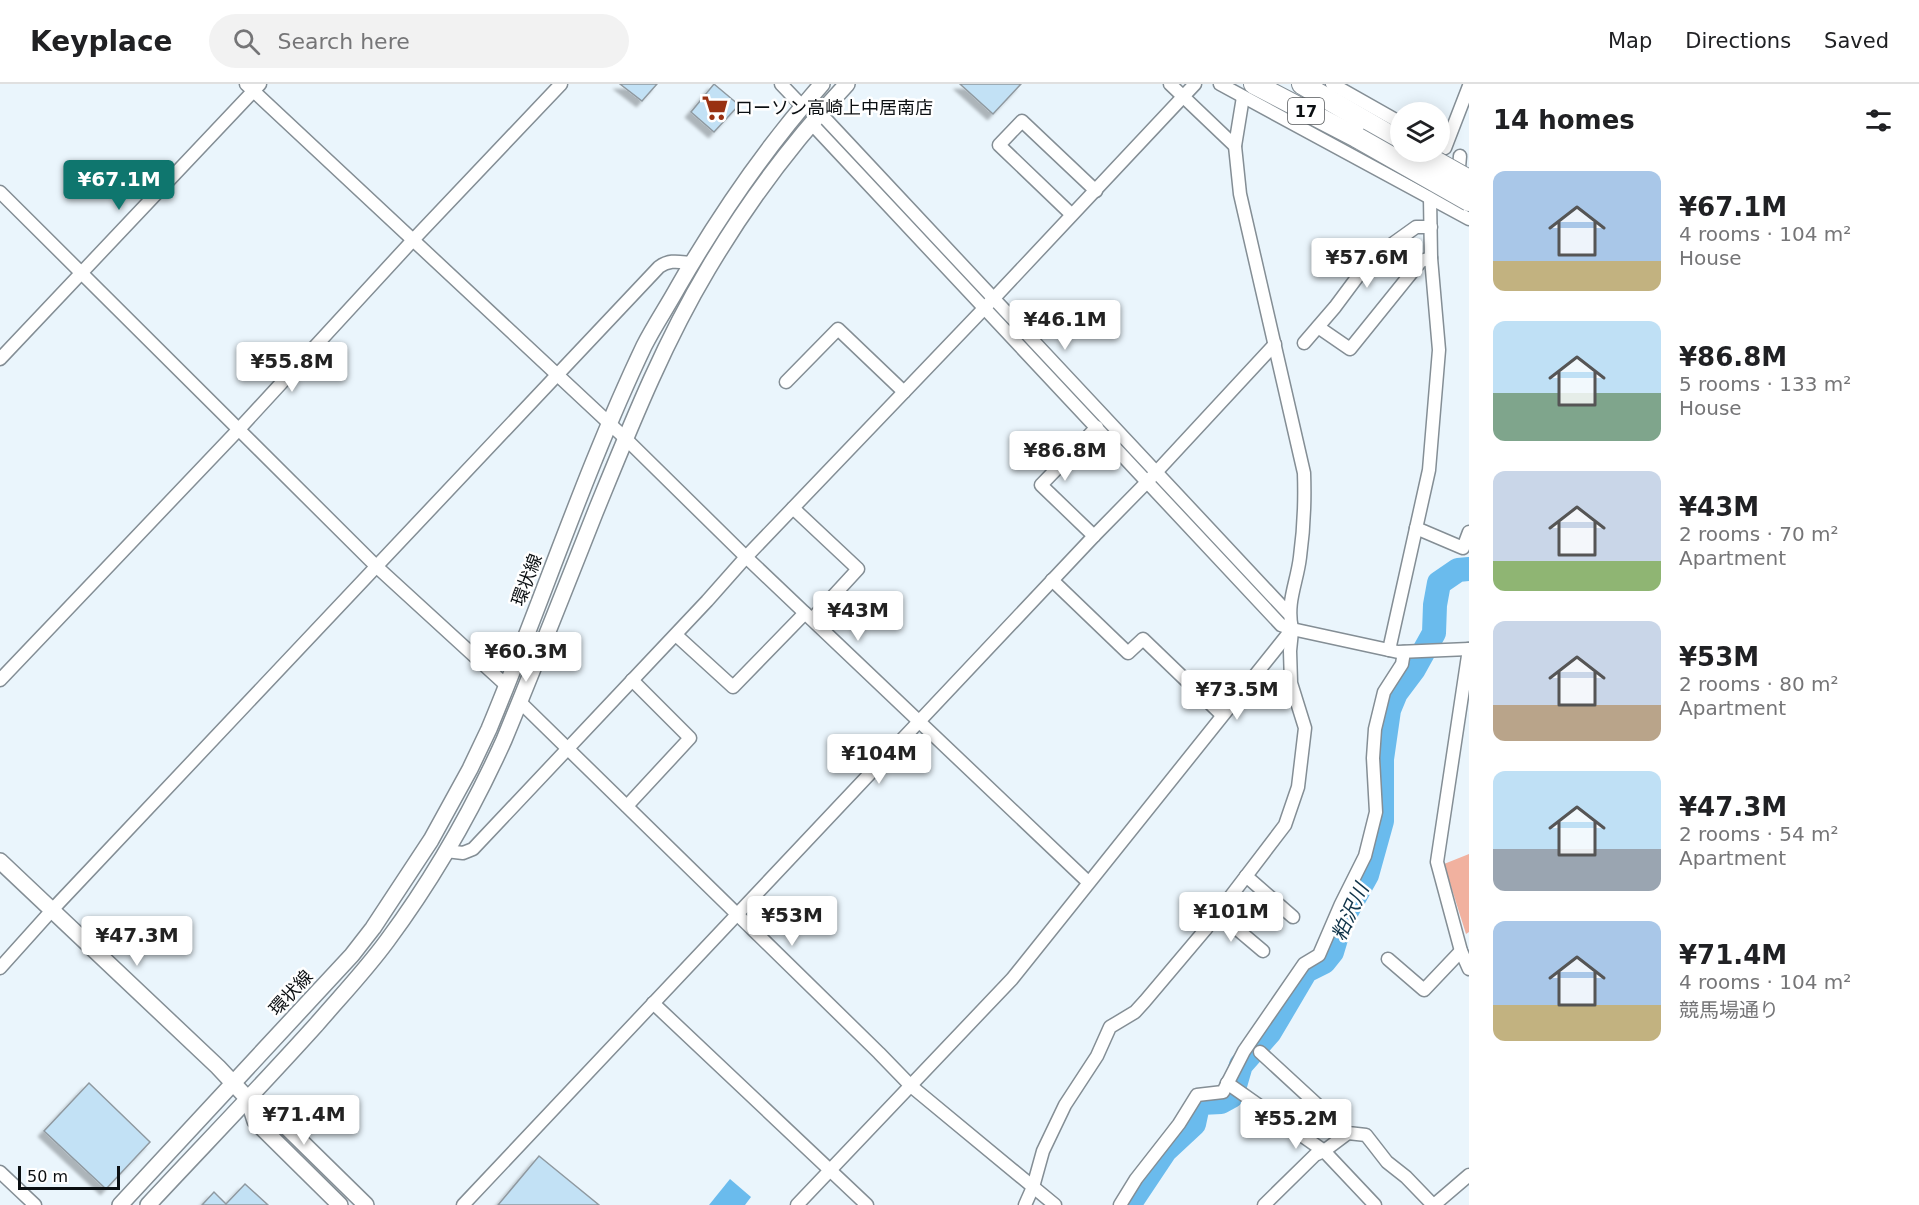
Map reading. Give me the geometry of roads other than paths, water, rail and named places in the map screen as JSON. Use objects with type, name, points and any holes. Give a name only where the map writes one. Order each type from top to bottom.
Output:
[{"type":"highway","name":"17","points":[[1302,84],[1362,130],[1469,201]]},
{"type":"highway","name":"17","points":[[1248,90],[1390,139]]},
{"type":"highway","points":[[1437,162],[1469,180]]},
{"type":"street","points":[[0,680],[240,428],[561,84]]},
{"type":"street","points":[[781,84],[802,106]]},
{"type":"street","name":"環状線","points":[[120,1205],[352,955],[374,928],[431,840],[470,769],[507,686],[609,423],[645,344],[692,263],[744,181],[822,84]]},
{"type":"street","points":[[148,1205],[363,972],[403,919],[447,851],[487,778],[663,352],[707,270],[757,195],[815,118],[847,84]]},
{"type":"street","points":[[1170,84],[1235,146]]},
{"type":"street","points":[[447,851],[463,853],[473,849],[676,635],[746,557],[995,297],[1071,214],[1096,191],[1195,84]]},
{"type":"street","points":[[1220,84],[1248,90],[1469,219]]},
{"type":"street","points":[[1332,84],[1390,117]]},
{"type":"street","points":[[0,359],[253,86],[413,240],[626,438],[746,557],[1088,882]]},
{"type":"street","points":[[1450,130],[1469,86]]},
{"type":"street","points":[[1025,1205],[1033,1187],[1043,1151],[1065,1105],[1097,1056],[1110,1027],[1135,1012],[1218,913],[1285,825],[1298,787],[1305,728],[1291,684],[1292,629],[1288,613],[1300,559],[1305,514],[1304,473],[1240,194],[1235,146],[1248,90]]},
{"type":"street","points":[[815,118],[995,297],[1288,613]]},
{"type":"street","points":[[815,118],[985,307],[1281,625],[1404,652],[1469,649],[1437,862],[1461,951],[1469,969]]},
{"type":"street","points":[[1071,214],[999,145],[1022,121],[1096,191]]},
{"type":"street","points":[[1389,650],[1429,470],[1438,350],[1431,227],[1435,200],[1454,187],[1464,159],[1450,150]]},
{"type":"street","points":[[0,192],[240,428],[377,567],[507,686]]},
{"type":"street","points":[[1304,343],[1370,260],[1416,227],[1431,227]]},
{"type":"street","points":[[1318,327],[1350,349],[1421,261],[1431,258]]},
{"type":"street","points":[[0,968],[659,267],[673,261],[692,263]]},
{"type":"street","points":[[786,382],[838,329],[904,392]]},
{"type":"street","points":[[463,1205],[1275,344]]},
{"type":"street","points":[[1094,536],[1041,485],[1096,427]]},
{"type":"street","points":[[676,635],[733,687],[858,569],[793,508]]},
{"type":"street","points":[[1416,528],[1461,553],[1469,532]]},
{"type":"street","points":[[1052,580],[1128,653],[1143,639],[1222,715]]},
{"type":"street","points":[[797,1205],[1012,979],[1292,629]]},
{"type":"street","points":[[1120,1205],[1136,1179],[1179,1124],[1197,1095],[1223,1092],[1244,1051],[1304,964],[1319,956],[1365,856],[1376,812],[1373,758],[1375,729],[1384,692],[1402,664],[1404,652]]},
{"type":"street","points":[[627,806],[690,738],[632,681]]},
{"type":"street","points":[[519,702],[911,1086],[1055,1205]]},
{"type":"street","points":[[0,861],[234,1083],[248,1099],[255,1120],[340,1205]]},
{"type":"street","points":[[1246,876],[1293,917]]},
{"type":"street","points":[[1218,913],[1263,951]]},
{"type":"street","points":[[1388,959],[1424,990],[1461,951]]},
{"type":"street","points":[[653,1003],[867,1205]]},
{"type":"street","points":[[1260,1052],[1348,1133],[1366,1135],[1387,1162],[1434,1205],[1469,1175]]},
{"type":"street","points":[[1227,1083],[1324,1151],[1375,1205]]},
{"type":"street","points":[[248,1099],[267,1108],[366,1205]]},
{"type":"street","points":[[1264,1205],[1316,1155],[1348,1133]]},
{"type":"street","points":[[0,1172],[35,1205]]},
{"type":"water","points":[[730,1179],[751,1197],[745,1205],[709,1205]]},
{"type":"waterway","name":"粕沢川","points":[[1129,1205],[1165,1151],[1194,1124],[1201,1103],[1221,1102],[1232,1096],[1241,1065],[1270,1032],[1306,971],[1324,962],[1332,952],[1341,922],[1367,875],[1382,821],[1382,759],[1389,710],[1396,693],[1414,669],[1434,633],[1439,583],[1458,570],[1469,569]]},
{"type":"place","name":"ローソン高崎上中居南店","points":[[715,108]]}]
